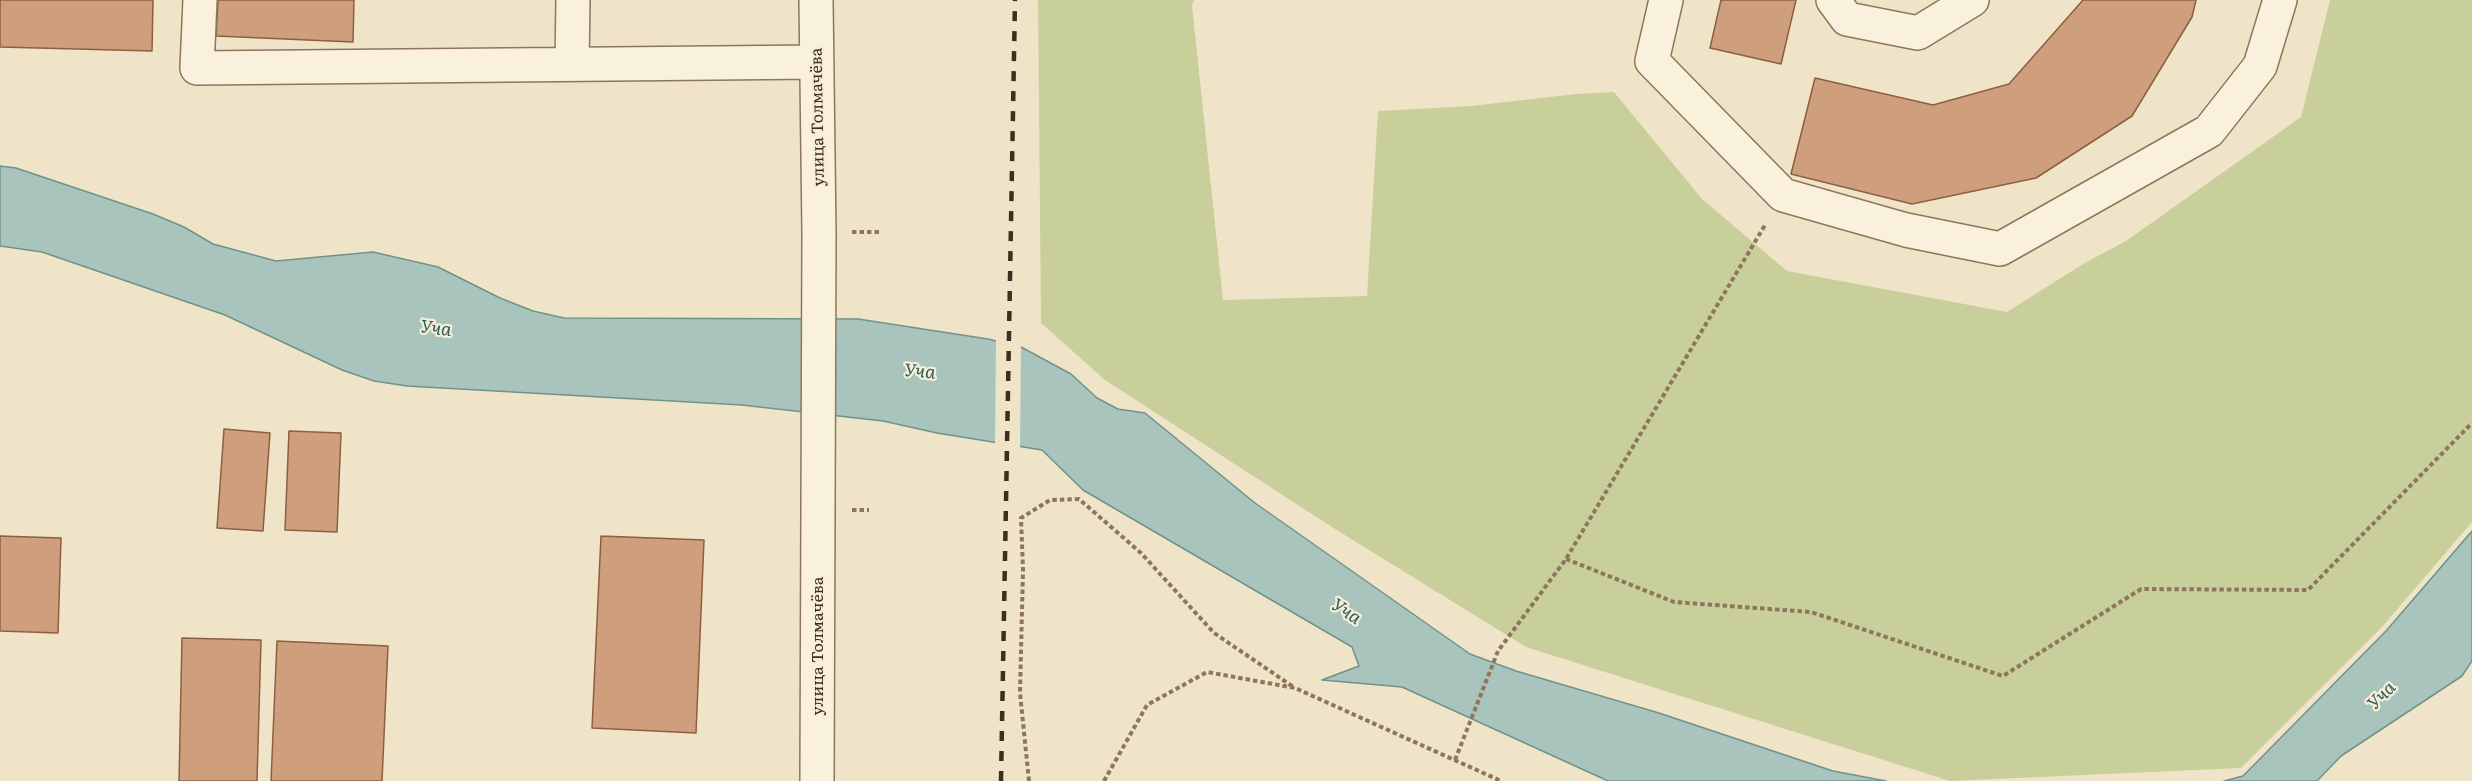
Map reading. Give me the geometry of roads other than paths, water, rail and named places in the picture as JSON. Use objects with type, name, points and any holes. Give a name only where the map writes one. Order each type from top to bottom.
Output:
[{"type":"street","points":[[200,0],[197,68],[817,62]]},
{"type":"street","points":[[572,64],[573,0]]},
{"type":"street","name":"улица Толмачёва","points":[[816,0],[819,233],[817,781]]},
{"type":"street","points":[[1666,0],[1652,61],[1783,195],[1906,230],[2000,249],[2209,131],[2260,66],[2280,0]]},
{"type":"street","points":[[1833,0],[1847,19],[1918,33],[1972,0]]},
{"type":"water","name":"Уча","points":[[0,166],[16,168],[153,214],[184,227],[213,244],[276,261],[373,252],[438,267],[500,298],[533,311],[564,318],[858,319],[988,339],[1021,347],[1071,374],[1097,398],[1118,409],[1145,413],[1255,503],[1470,654],[1516,671],[1659,713],[1833,771],[1886,781],[1608,781],[1402,687],[1322,680],[1359,666],[1352,647],[1083,490],[1042,450],[937,433],[883,421],[742,405],[407,386],[374,381],[342,370],[225,315],[42,252],[0,246]]},
{"type":"water","name":"Уча","points":[[2472,531],[2472,661],[2462,676],[2341,756],[2317,781],[2224,781],[2243,776],[2386,631]]},
{"type":"railway","points":[[1001,781],[1015,0]]}]
